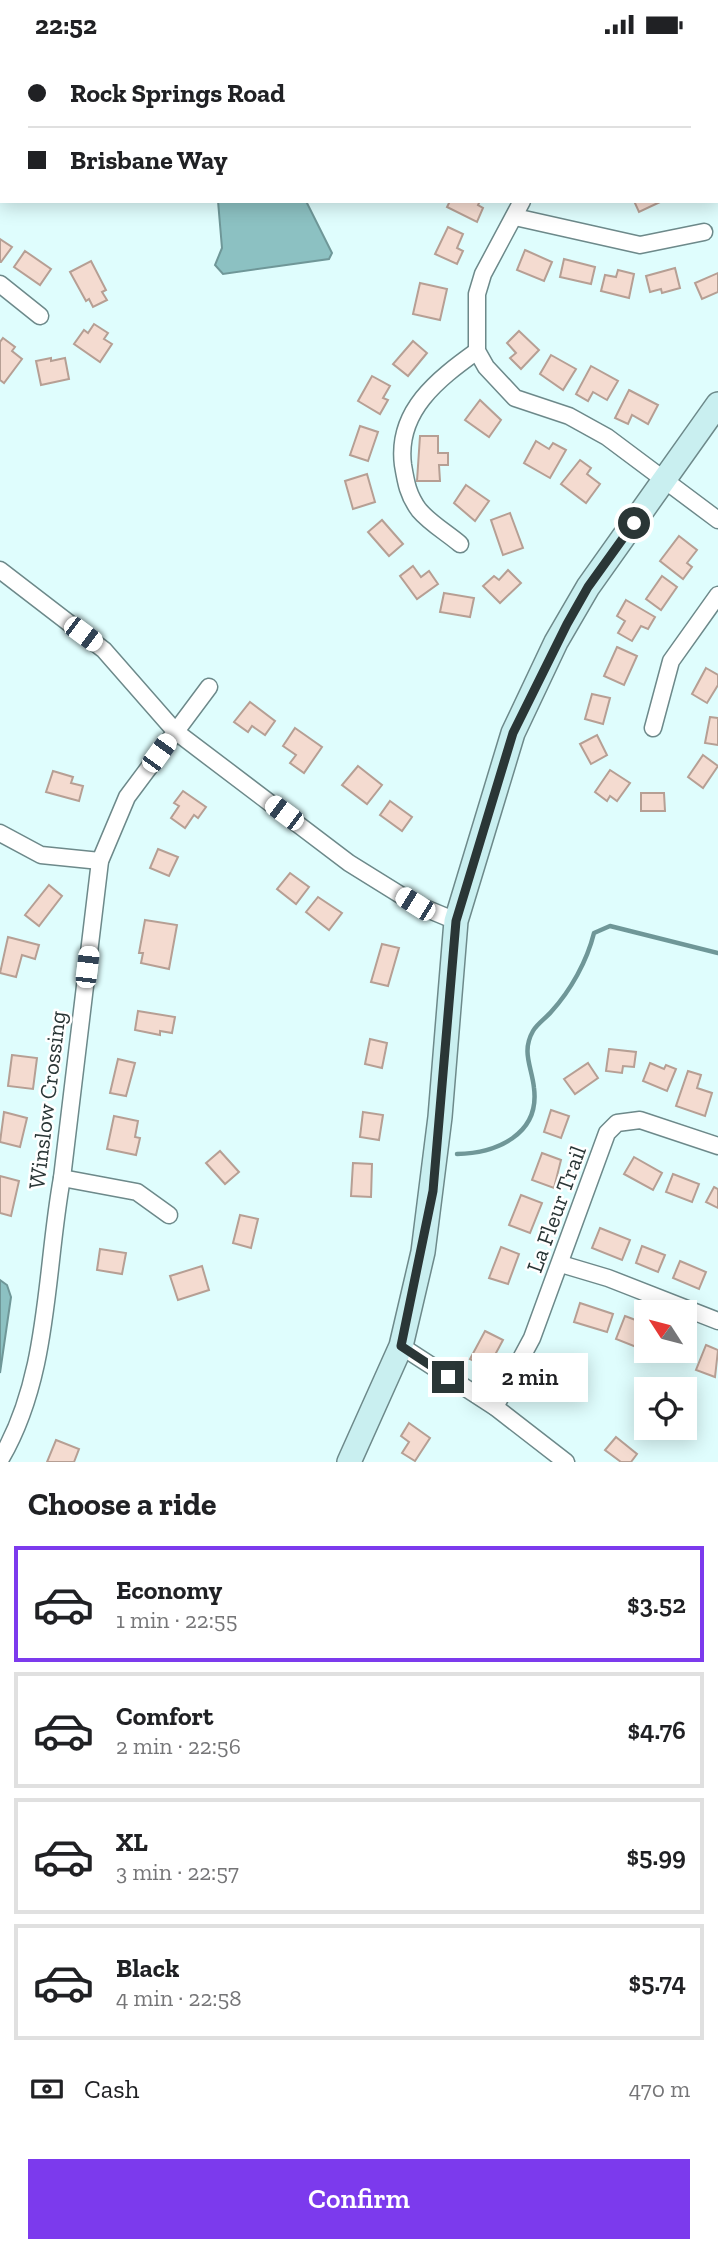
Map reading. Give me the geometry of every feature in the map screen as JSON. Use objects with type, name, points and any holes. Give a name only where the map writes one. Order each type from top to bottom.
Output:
[{"type":"street","points":[[521,203],[483,274],[477,294],[477,351],[486,367],[515,398],[569,416],[607,437],[718,520]]},
{"type":"street","points":[[515,217],[640,245],[704,232]]},
{"type":"street","points":[[0,284],[40,316]]},
{"type":"street","points":[[460,544],[420,512],[407,491],[401,452],[404,432],[414,408],[437,379],[477,351]]},
{"type":"street","points":[[349,1462],[401,1346],[433,1191],[456,921],[513,733],[551,653],[588,587],[718,404]]},
{"type":"street","points":[[0,570],[104,650],[174,731],[349,863],[415,904],[456,921]]},
{"type":"street","points":[[653,728],[671,661],[718,595]]},
{"type":"street","name":"Winslow Crossing","points":[[0,1459],[20,1419],[35,1363],[62,1178],[100,861],[127,797],[209,687]]},
{"type":"street","points":[[0,833],[41,855],[100,861]]},
{"type":"street","name":"La Fleur Trail","points":[[495,1407],[532,1338],[607,1133],[617,1123],[640,1120],[718,1146]]},
{"type":"street","points":[[62,1178],[137,1192],[170,1215]]},
{"type":"street","points":[[561,1264],[608,1277],[718,1321]]},
{"type":"street","points":[[401,1346],[495,1407],[566,1462]]},
{"type":"water","points":[[218,203],[307,203],[332,253],[329,259],[223,274],[215,265],[222,248]]},
{"type":"water","points":[[0,1280],[7,1285],[11,1297],[0,1373]]},
{"type":"building","points":[[449,203],[479,203],[483,208],[477,222],[447,207]]},
{"type":"building","points":[[635,203],[658,203],[639,212]]},
{"type":"building","points":[[448,227],[463,234],[457,248],[463,251],[457,264],[435,254]]},
{"type":"building","points":[[0,239],[12,247],[1,262],[0,262]]},
{"type":"building","points":[[525,250],[552,262],[544,281],[517,270]]},
{"type":"building","points":[[25,251],[51,269],[40,285],[14,267]]},
{"type":"building","points":[[564,259],[595,267],[591,284],[560,277]]},
{"type":"building","points":[[91,261],[106,290],[102,292],[107,300],[93,307],[89,299],[86,301],[70,272]]},
{"type":"building","points":[[675,268],[680,288],[662,293],[661,289],[650,292],[646,276]]},
{"type":"building","points":[[618,270],[634,274],[629,298],[601,291],[605,275],[616,277]]},
{"type":"building","points":[[718,273],[718,292],[702,299],[695,283]]},
{"type":"building","points":[[420,283],[447,289],[440,320],[413,314]]},
{"type":"building","points":[[94,324],[108,333],[104,339],[112,344],[100,362],[74,344],[84,330],[88,333]]},
{"type":"building","points":[[519,331],[539,350],[521,369],[510,358],[516,353],[507,343]]},
{"type":"building","points":[[3,338],[15,347],[12,351],[22,359],[4,383],[0,380],[0,342]]},
{"type":"building","points":[[413,341],[427,353],[408,376],[393,364]]},
{"type":"building","points":[[551,355],[576,369],[563,390],[540,374]]},
{"type":"building","points":[[51,358],[51,361],[65,358],[69,379],[41,385],[36,361]]},
{"type":"building","points":[[591,366],[618,381],[607,400],[593,392],[588,401],[576,394]]},
{"type":"building","points":[[372,376],[390,386],[383,398],[388,400],[380,414],[358,401]]},
{"type":"building","points":[[629,390],[658,405],[648,424],[632,415],[628,424],[615,418]]},
{"type":"building","points":[[480,400],[501,420],[489,437],[465,420]]},
{"type":"building","points":[[360,426],[378,432],[368,461],[350,455]]},
{"type":"building","points":[[420,436],[438,436],[438,453],[448,453],[448,465],[439,465],[440,481],[417,481]]},
{"type":"building","points":[[536,441],[549,449],[553,443],[566,450],[550,478],[524,463]]},
{"type":"building","points":[[580,460],[591,468],[587,474],[600,484],[586,503],[561,484]]},
{"type":"building","points":[[367,474],[375,502],[353,509],[345,481]]},
{"type":"building","points":[[466,485],[489,501],[475,521],[454,503]]},
{"type":"building","points":[[510,513],[523,548],[503,555],[491,520]]},
{"type":"building","points":[[382,520],[403,544],[389,556],[368,532]]},
{"type":"building","points":[[679,536],[697,550],[687,563],[692,567],[683,579],[660,561]]},
{"type":"building","points":[[413,566],[421,577],[429,571],[438,584],[417,599],[400,576]]},
{"type":"building","points":[[508,570],[521,583],[500,603],[483,586],[494,576],[499,580]]},
{"type":"building","points":[[662,576],[677,587],[661,610],[646,599]]},
{"type":"building","points":[[444,593],[474,598],[470,617],[440,612]]},
{"type":"building","points":[[626,600],[655,617],[648,629],[641,626],[632,641],[618,633],[625,621],[617,616]]},
{"type":"building","points":[[617,647],[637,656],[624,685],[604,676]]},
{"type":"building","points":[[706,668],[718,675],[718,685],[707,703],[692,694]]},
{"type":"building","points":[[592,694],[610,698],[603,724],[585,719]]},
{"type":"building","points":[[250,702],[275,721],[265,735],[252,726],[248,732],[234,722]]},
{"type":"building","points":[[710,717],[718,718],[718,745],[705,743]]},
{"type":"building","points":[[295,728],[322,747],[304,773],[290,763],[296,755],[283,746]]},
{"type":"building","points":[[597,735],[607,755],[591,764],[580,744]]},
{"type":"building","points":[[703,755],[718,766],[703,788],[688,777]]},
{"type":"building","points":[[358,766],[382,785],[367,804],[342,785]]},
{"type":"building","points":[[610,770],[630,783],[617,801],[610,796],[607,801],[595,792]]},
{"type":"building","points":[[53,771],[73,777],[71,783],[83,786],[79,801],[46,792]]},
{"type":"building","points":[[183,791],[206,807],[198,818],[194,815],[185,828],[171,818],[179,806],[174,803]]},
{"type":"building","points":[[641,793],[664,793],[665,811],[641,811]]},
{"type":"building","points":[[390,801],[412,817],[402,831],[380,815]]},
{"type":"building","points":[[158,849],[178,857],[169,876],[150,868]]},
{"type":"building","points":[[290,873],[309,887],[296,904],[277,889]]},
{"type":"building","points":[[49,885],[62,896],[39,926],[25,915]]},
{"type":"building","points":[[318,897],[342,913],[329,930],[306,912]]},
{"type":"building","points":[[145,920],[177,925],[169,969],[141,963],[143,953],[139,953]]},
{"type":"building","points":[[8,937],[39,945],[35,959],[22,955],[16,977],[0,973]]},
{"type":"building","points":[[382,944],[399,948],[388,986],[371,982]]},
{"type":"building","points":[[138,1011],[175,1017],[172,1033],[160,1031],[160,1035],[135,1030]]},
{"type":"building","points":[[370,1039],[387,1043],[382,1068],[365,1064]]},
{"type":"building","points":[[609,1049],[636,1052],[634,1067],[623,1066],[622,1073],[606,1071]]},
{"type":"building","points":[[12,1055],[37,1058],[33,1089],[8,1086]]},
{"type":"building","points":[[118,1059],[135,1063],[126,1096],[110,1093]]},
{"type":"building","points":[[588,1063],[598,1078],[575,1094],[564,1079]]},
{"type":"building","points":[[650,1063],[664,1069],[666,1065],[676,1069],[667,1091],[643,1081]]},
{"type":"building","points":[[688,1071],[701,1075],[697,1088],[712,1093],[705,1116],[676,1106]]},
{"type":"building","points":[[551,1110],[569,1116],[561,1138],[544,1132]]},
{"type":"building","points":[[4,1112],[27,1118],[20,1147],[0,1142]]},
{"type":"building","points":[[363,1112],[383,1115],[379,1140],[360,1137]]},
{"type":"building","points":[[114,1116],[138,1121],[135,1137],[140,1138],[136,1155],[107,1149]]},
{"type":"building","points":[[220,1151],[239,1172],[225,1184],[206,1163]]},
{"type":"building","points":[[542,1153],[561,1160],[554,1188],[532,1180]]},
{"type":"building","points":[[634,1157],[662,1173],[653,1190],[624,1174]]},
{"type":"building","points":[[353,1163],[372,1164],[371,1197],[351,1196]]},
{"type":"building","points":[[673,1174],[699,1184],[692,1202],[666,1192]]},
{"type":"building","points":[[0,1176],[19,1181],[11,1216],[0,1213]]},
{"type":"building","points":[[714,1187],[718,1189],[718,1208],[706,1202]]},
{"type":"building","points":[[521,1195],[542,1203],[530,1233],[509,1225]]},
{"type":"building","points":[[240,1215],[258,1219],[251,1248],[233,1243]]},
{"type":"building","points":[[600,1228],[630,1240],[622,1260],[592,1248]]},
{"type":"building","points":[[642,1246],[665,1255],[658,1272],[636,1263]]},
{"type":"building","points":[[501,1247],[519,1254],[508,1284],[489,1278]]},
{"type":"building","points":[[100,1249],[126,1253],[122,1274],[97,1270]]},
{"type":"building","points":[[680,1261],[706,1272],[699,1289],[673,1278]]},
{"type":"building","points":[[202,1266],[209,1290],[178,1300],[170,1276]]},
{"type":"building","points":[[580,1303],[613,1314],[607,1332],[574,1322]]},
{"type":"building","points":[[625,1316],[634,1319],[634,1346],[616,1339]]},
{"type":"building","points":[[485,1331],[503,1340],[488,1368],[470,1359]]},
{"type":"building","points":[[706,1345],[718,1350],[715,1377],[696,1370]]},
{"type":"building","points":[[409,1423],[430,1438],[415,1461],[402,1453],[409,1442],[401,1436]]},
{"type":"building","points":[[616,1437],[637,1454],[631,1462],[621,1462],[605,1450]]},
{"type":"building","points":[[56,1440],[79,1449],[74,1462],[47,1462]]},
{"type":"waterway","points":[[457,1154],[500,1145],[523,1129],[530,1118],[534,1104],[528,1053],[530,1039],[535,1028],[572,985],[583,965],[594,933],[610,926],[718,953]]},
{"type":"route","points":[[448,1377],[401,1346],[423,1252],[433,1191],[456,921],[513,733],[556,642],[588,587],[634,523]]}]
